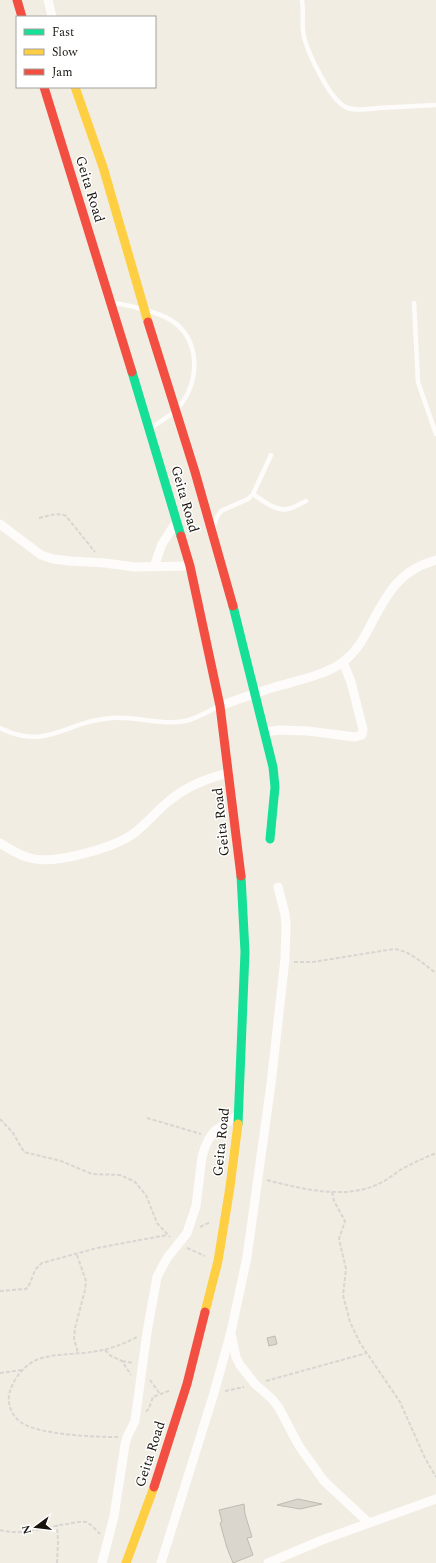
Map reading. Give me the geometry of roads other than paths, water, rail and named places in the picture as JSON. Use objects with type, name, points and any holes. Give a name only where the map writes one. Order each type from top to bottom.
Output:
[{"type":"main road","points":[[17,0],[22,16]]},
{"type":"main road","name":"Geita Road","points":[[44,88],[150,429],[190,566],[220,706],[240,866],[245,952],[239,1114],[226,1215],[218,1260],[187,1384],[149,1504],[126,1563]]},
{"type":"main road","points":[[75,88],[103,167],[144,310],[176,410],[212,537],[228,586],[273,767],[275,787],[270,839]]},
{"type":"street","points":[[48,0],[52,16]]},
{"type":"street","points":[[154,567],[162,544],[177,521]]},
{"type":"street","points":[[0,524],[41,555],[70,561],[105,563],[134,567],[190,566]]},
{"type":"street","points":[[220,706],[255,693],[320,674],[343,662],[352,654],[362,641],[387,596],[399,580],[409,571],[422,564],[436,560]]},
{"type":"street","points":[[265,732],[293,730],[355,737],[362,735],[363,729],[343,662]]},
{"type":"street","points":[[0,843],[14,852],[31,858],[44,860],[61,858],[100,849],[133,835],[168,802],[186,788],[229,773]]},
{"type":"street","points":[[161,1563],[214,1393],[231,1332],[246,1268],[271,1084],[285,959],[285,914],[278,887]]},
{"type":"street","points":[[102,1563],[114,1516],[127,1437],[135,1423],[147,1332],[157,1277],[167,1258],[178,1242],[187,1233],[196,1206],[202,1153],[210,1137],[215,1131],[239,1114]]},
{"type":"street","points":[[231,1332],[238,1361],[255,1384],[272,1399],[279,1408],[299,1446],[324,1481],[369,1523]]},
{"type":"street","points":[[268,1563],[302,1548],[436,1499]]},
{"type":"lane","points":[[302,0],[304,35],[308,48],[326,85],[337,101],[344,107],[349,109],[362,109],[436,104]]},
{"type":"lane","points":[[110,301],[144,310],[169,320],[184,332],[195,356],[194,376],[187,394],[176,410],[150,429]]},
{"type":"lane","points":[[414,303],[418,382],[436,434]]},
{"type":"lane","points":[[212,537],[215,523],[221,511],[242,503],[253,494],[270,455]]},
{"type":"lane","points":[[253,494],[274,507],[288,510],[306,501]]},
{"type":"lane","points":[[0,728],[22,736],[51,736],[100,719],[127,718],[165,722],[189,720],[220,706]]}]
